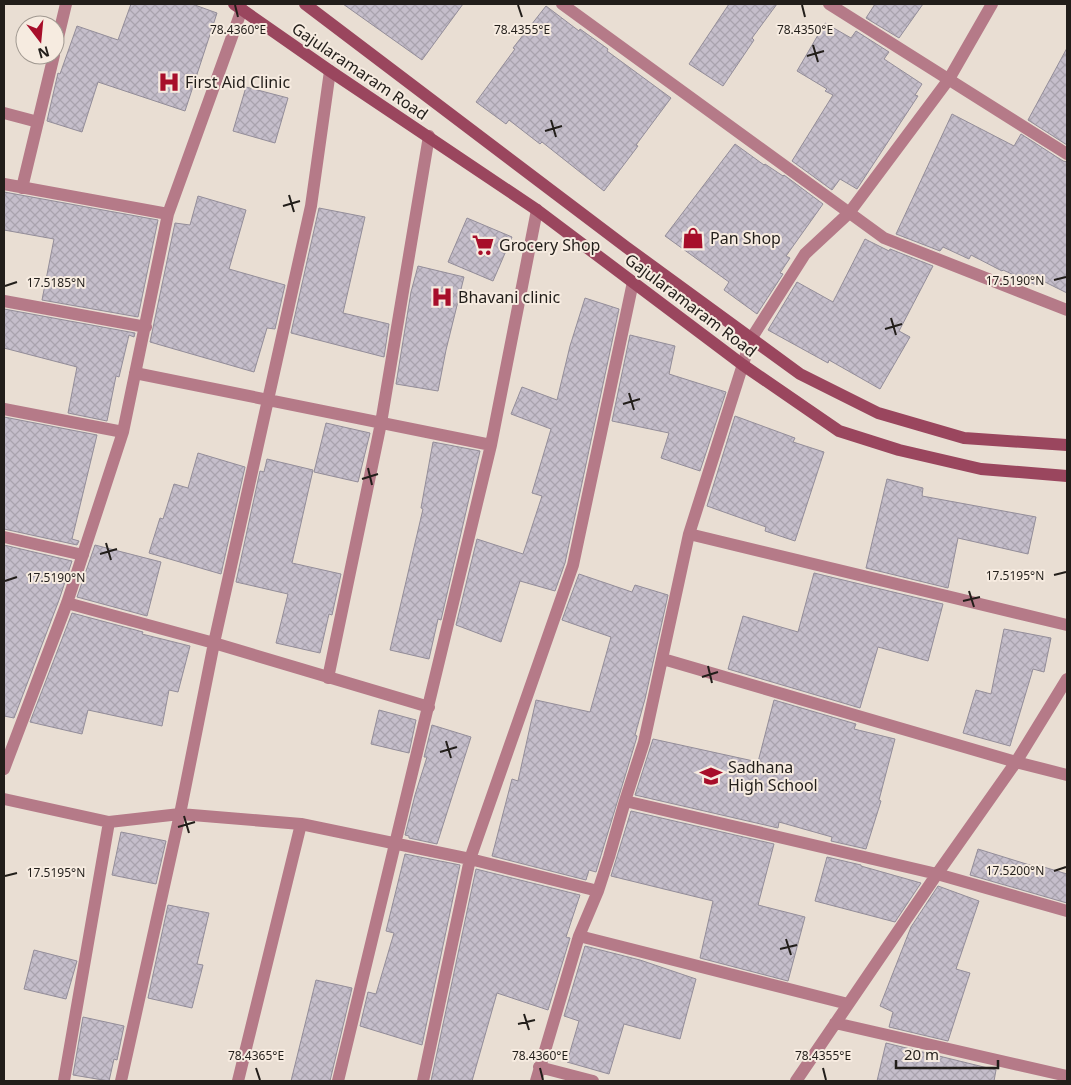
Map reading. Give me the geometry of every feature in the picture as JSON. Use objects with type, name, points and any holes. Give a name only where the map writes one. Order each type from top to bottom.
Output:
[{"type":"main road","name":"Gajularamaram Road","points":[[305,4],[626,247],[800,374],[878,413],[964,438],[1067,445]]},
{"type":"main road","name":"Gajularamaram Road","points":[[238,6],[330,71],[537,210],[743,365],[838,430],[899,450],[982,469],[1067,476]]},
{"type":"street","points":[[562,4],[884,238],[1067,310]]},
{"type":"street","points":[[829,4],[1067,154]]},
{"type":"street","points":[[536,1081],[579,936],[598,891],[624,801],[644,742],[689,534],[751,339],[806,254],[849,213],[949,79],[992,4]]},
{"type":"street","points":[[4,768],[67,603],[123,432],[168,214],[238,6]]},
{"type":"street","points":[[22,188],[52,65]]},
{"type":"street","points":[[120,1081],[180,814],[214,643],[310,206],[330,71]]},
{"type":"street","points":[[4,113],[38,122]]},
{"type":"street","points":[[328,678],[381,423],[429,136]]},
{"type":"street","points":[[4,184],[168,214]]},
{"type":"street","points":[[338,1081],[491,445],[537,210]]},
{"type":"street","points":[[423,1081],[470,859],[573,565],[633,282]]},
{"type":"street","points":[[4,301],[146,327]]},
{"type":"street","points":[[135,374],[491,445]]},
{"type":"street","points":[[4,409],[123,432]]},
{"type":"street","points":[[689,534],[1067,625]]},
{"type":"street","points":[[4,537],[83,555]]},
{"type":"street","points":[[67,603],[214,643],[429,707]]},
{"type":"street","points":[[663,659],[1016,762],[1067,775]]},
{"type":"street","points":[[796,1081],[1016,762],[1067,679]]},
{"type":"street","points":[[4,799],[109,822],[180,814],[301,824],[470,859],[598,891]]},
{"type":"street","points":[[624,801],[937,874],[1067,911]]},
{"type":"street","points":[[64,1081],[109,822]]},
{"type":"street","points":[[238,1081],[301,824]]},
{"type":"street","points":[[579,936],[848,1004]]},
{"type":"street","points":[[835,1024],[1067,1076]]},
{"type":"street","points":[[539,1067],[593,1081]]},
{"type":"building","points":[[131,4],[192,4],[217,13],[185,111],[98,82],[82,132],[47,121],[58,73],[60,74],[63,65],[65,65],[65,60],[77,26],[118,40]]},
{"type":"building","points":[[343,4],[463,4],[422,60]]},
{"type":"building","points":[[729,4],[777,4],[752,38],[754,40],[723,86],[689,64]]},
{"type":"building","points":[[875,4],[923,4],[899,38],[866,18]]},
{"type":"building","points":[[546,6],[579,31],[580,29],[608,49],[607,51],[671,98],[604,191],[542,142],[540,144],[509,120],[506,124],[476,102],[515,49],[513,48]]},
{"type":"building","points":[[825,23],[851,38],[856,31],[889,52],[884,59],[922,84],[915,95],[918,96],[857,189],[840,179],[832,190],[792,161],[833,95],[825,91],[827,89],[797,71]]},
{"type":"building","points":[[1067,48],[1067,145],[1028,120]]},
{"type":"building","points":[[246,87],[288,98],[275,143],[233,131]]},
{"type":"building","points":[[952,114],[1014,146],[1021,134],[1067,162],[1067,293],[1041,280],[1038,286],[1002,271],[971,255],[969,259],[943,247],[940,251],[896,234]]},
{"type":"building","points":[[735,144],[764,165],[784,175],[823,204],[786,256],[790,258],[780,273],[783,274],[757,314],[724,290],[729,282],[665,236]]},
{"type":"building","points":[[4,192],[158,220],[138,317],[42,300],[54,239],[4,230]]},
{"type":"building","points":[[198,196],[246,210],[229,269],[285,285],[275,329],[267,328],[254,372],[150,342],[175,223],[190,225]]},
{"type":"building","points":[[319,208],[365,217],[343,313],[389,324],[384,357],[291,333]]},
{"type":"building","points":[[467,218],[512,237],[493,281],[448,262]]},
{"type":"building","points":[[865,239],[889,251],[890,249],[933,266],[899,331],[910,337],[880,389],[829,360],[828,363],[768,330],[797,282],[833,302]]},
{"type":"building","points":[[418,266],[464,277],[438,391],[396,384],[411,292]]},
{"type":"building","points":[[585,298],[619,309],[565,563],[555,591],[520,581],[501,642],[456,625],[477,539],[523,554],[542,496],[532,493],[551,429],[511,414],[522,387],[557,400],[570,346]]},
{"type":"building","points":[[4,309],[135,333],[134,337],[129,335],[119,377],[116,376],[107,421],[68,413],[77,367],[4,348]]},
{"type":"building","points":[[630,335],[675,346],[669,374],[726,392],[700,471],[661,458],[669,433],[612,421]]},
{"type":"building","points":[[735,416],[795,438],[793,442],[824,452],[795,541],[765,531],[766,527],[707,506]]},
{"type":"building","points":[[4,417],[97,435],[72,539],[79,541],[77,545],[4,529]]},
{"type":"building","points":[[326,423],[370,433],[358,482],[314,472]]},
{"type":"building","points":[[433,442],[480,451],[441,620],[438,619],[429,659],[390,650],[423,509],[421,508]]},
{"type":"building","points":[[198,453],[245,467],[221,574],[149,553],[160,518],[163,519],[174,484],[188,488]]},
{"type":"building","points":[[267,459],[313,470],[292,563],[341,574],[332,615],[329,614],[320,653],[276,643],[288,594],[236,582],[260,471],[264,472]]},
{"type":"building","points":[[887,479],[923,488],[922,496],[1036,517],[1028,554],[958,538],[948,588],[866,568]]},
{"type":"building","points":[[4,545],[72,561],[14,718],[4,716]]},
{"type":"building","points":[[95,545],[161,562],[147,616],[77,597]]},
{"type":"building","points":[[814,573],[943,604],[928,661],[878,647],[860,708],[728,669],[743,616],[798,632]]},
{"type":"building","points":[[579,574],[632,592],[635,585],[668,595],[635,735],[637,736],[636,740],[596,872],[589,870],[586,880],[492,856],[512,779],[518,781],[536,700],[590,712],[611,637],[562,620]]},
{"type":"building","points":[[72,613],[190,646],[178,692],[169,690],[162,726],[88,710],[82,734],[30,722]]},
{"type":"building","points":[[1004,629],[1051,638],[1044,672],[1033,669],[1010,746],[963,733],[976,690],[991,694]]},
{"type":"building","points":[[774,700],[856,724],[854,729],[895,739],[879,800],[881,801],[866,849],[831,841],[832,837],[779,822],[778,828],[635,795],[653,739],[758,762]]},
{"type":"building","points":[[379,710],[416,720],[409,753],[371,744]]},
{"type":"building","points":[[432,725],[471,737],[437,844],[409,838],[409,836],[405,835],[427,757],[424,757]]},
{"type":"building","points":[[631,811],[774,844],[758,905],[805,917],[788,981],[700,958],[713,901],[611,876]]},
{"type":"building","points":[[121,832],[166,841],[156,884],[112,875]]},
{"type":"building","points":[[978,849],[1036,867],[1037,865],[1067,874],[1067,903],[970,875]]},
{"type":"building","points":[[405,854],[460,865],[422,1045],[360,1026],[368,992],[376,994],[394,933],[386,931]]},
{"type":"building","points":[[827,857],[921,883],[895,922],[815,901]]},
{"type":"building","points":[[476,869],[580,895],[566,937],[570,938],[548,1010],[497,993],[472,1081],[431,1081]]},
{"type":"building","points":[[938,886],[979,901],[956,969],[970,973],[948,1041],[889,1027],[893,1012],[880,1006],[911,927]]},
{"type":"building","points":[[168,905],[209,913],[197,964],[203,965],[192,1008],[148,998]]},
{"type":"building","points":[[585,946],[640,960],[696,979],[680,1039],[624,1024],[609,1074],[567,1062],[579,1021],[564,1016]]},
{"type":"building","points":[[34,950],[77,961],[66,999],[24,989]]},
{"type":"building","points":[[316,980],[352,988],[330,1081],[291,1081]]},
{"type":"building","points":[[83,1017],[124,1026],[117,1060],[114,1059],[109,1081],[73,1075]]},
{"type":"building","points":[[886,1043],[996,1070],[994,1081],[877,1081]]},
{"type":"place","name":"First Aid Clinic","points":[[169,82]]},
{"type":"place","name":"Pan Shop","points":[[693,238]]},
{"type":"place","name":"Grocery Shop","points":[[483,245]]},
{"type":"place","name":"Bhavani clinic","points":[[442,297]]},
{"type":"place","name":"Sadhana High School","points":[[711,776]]}]
